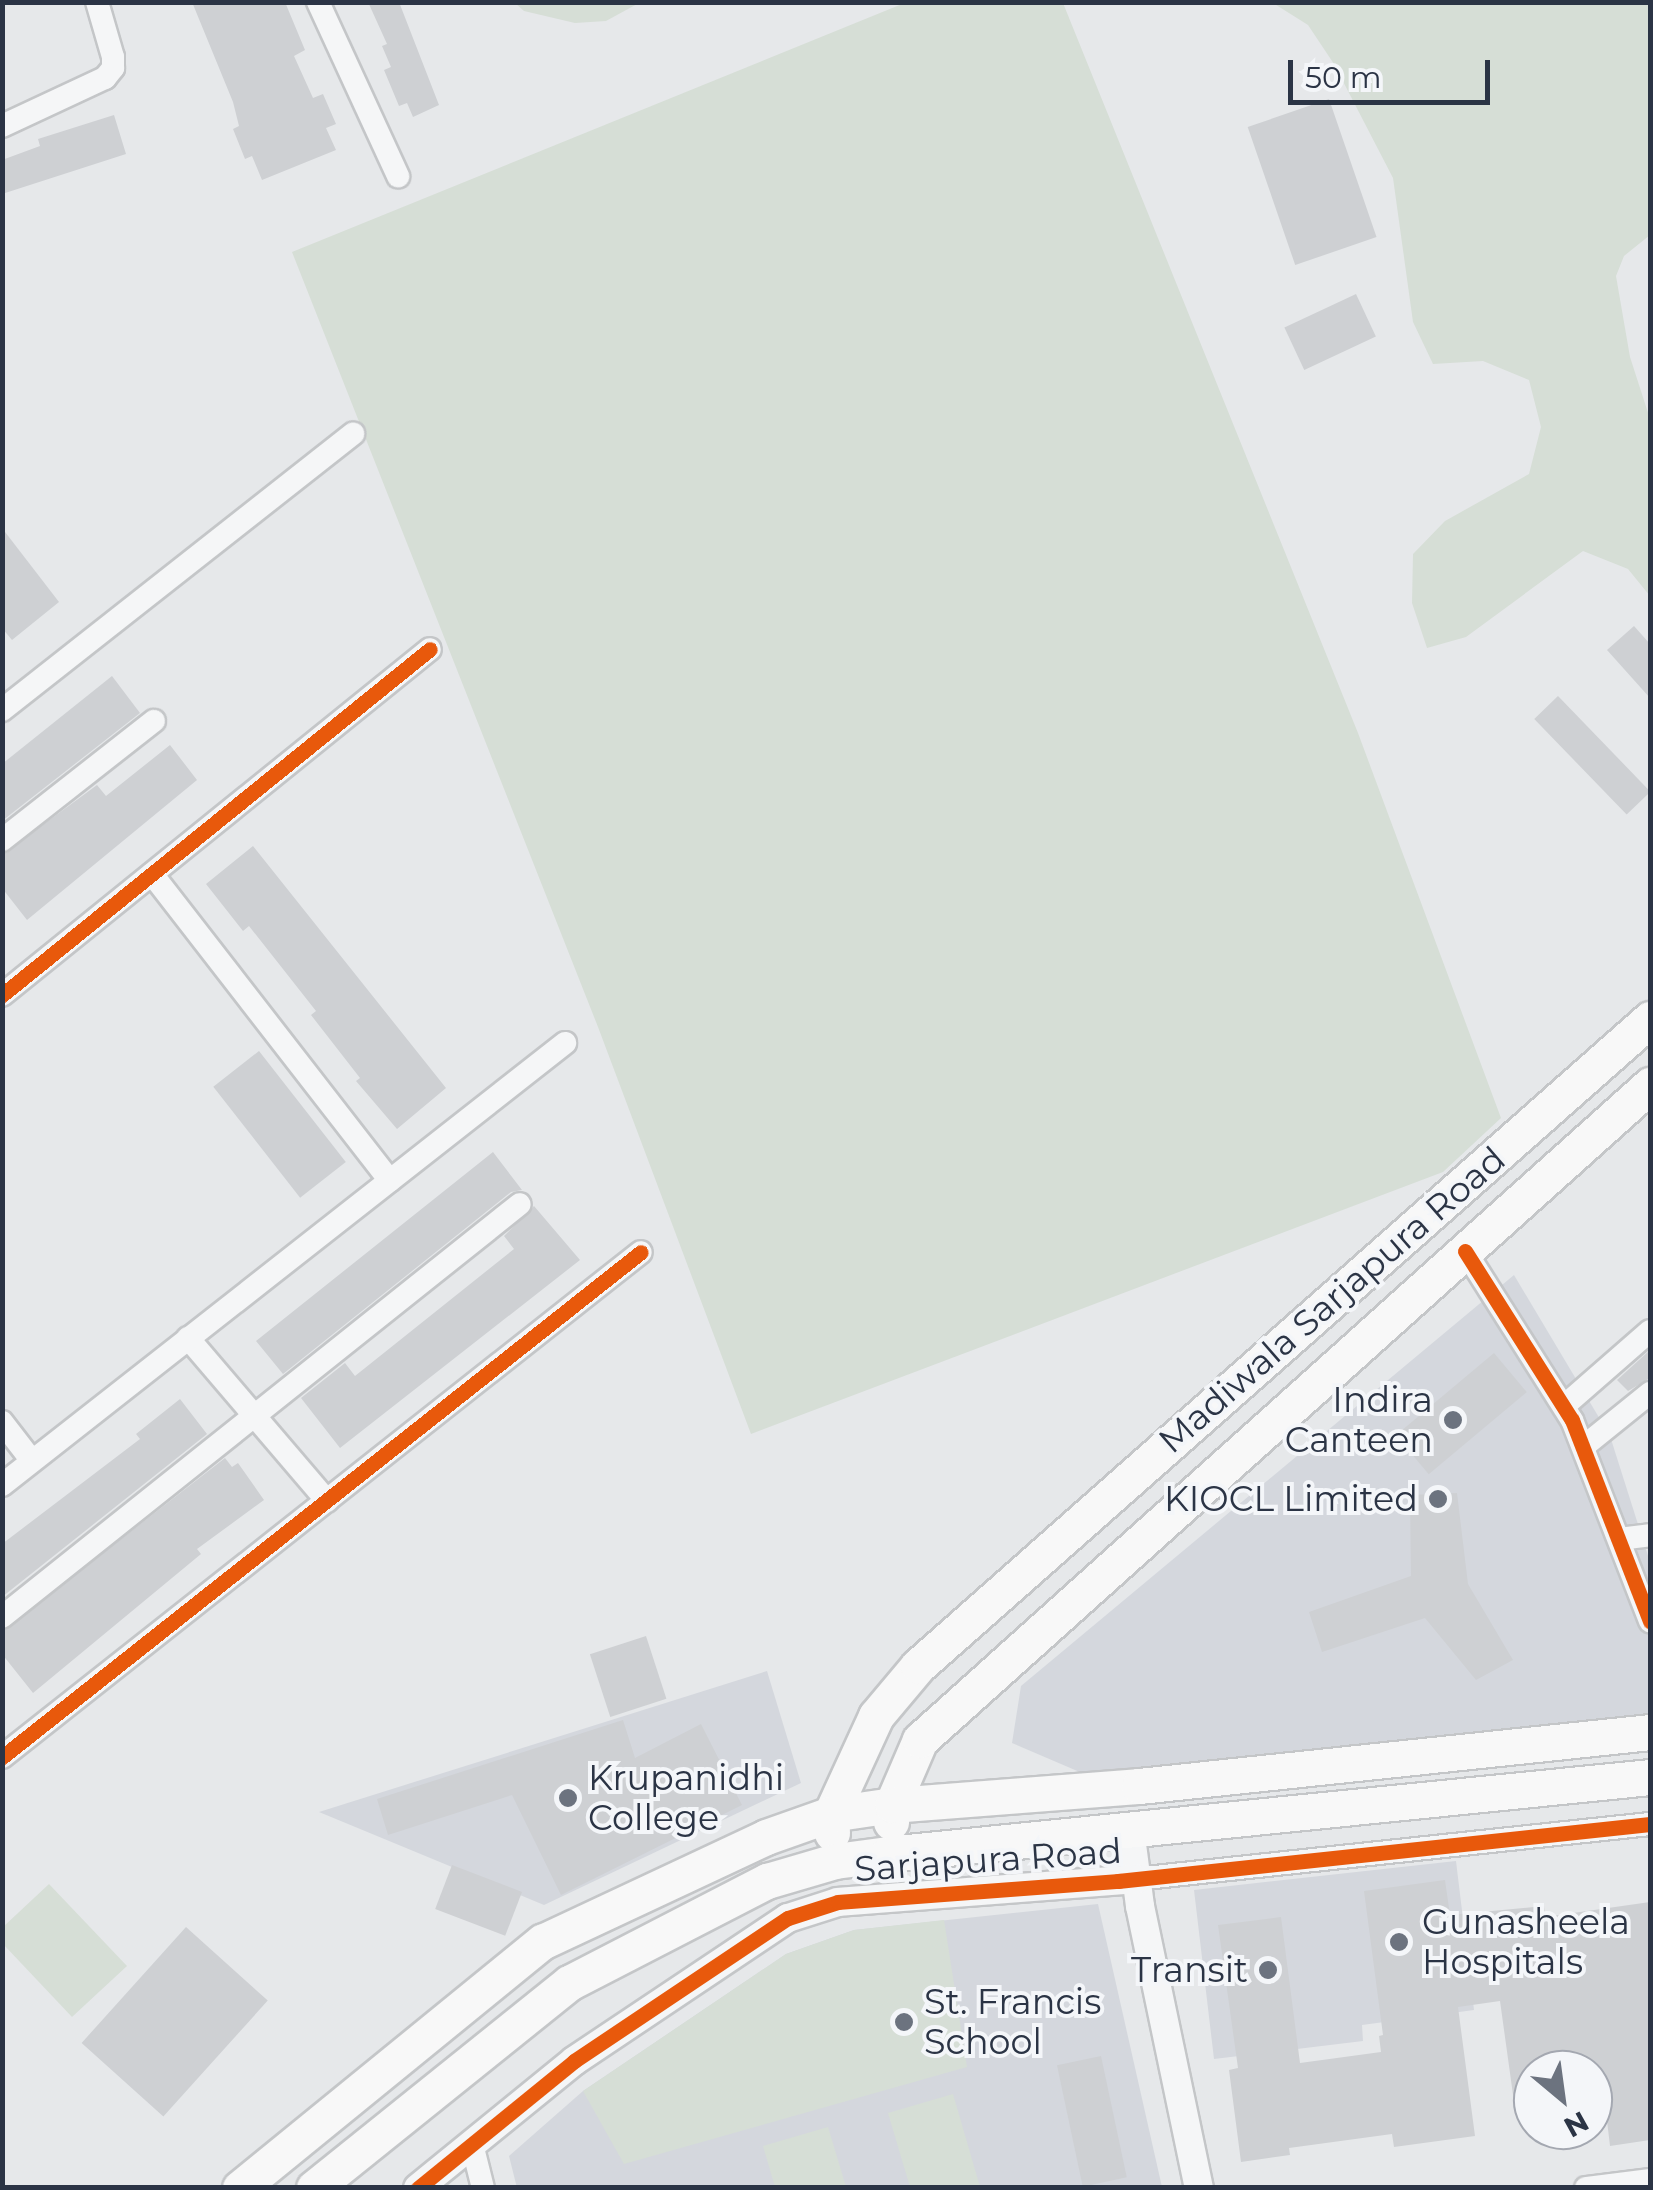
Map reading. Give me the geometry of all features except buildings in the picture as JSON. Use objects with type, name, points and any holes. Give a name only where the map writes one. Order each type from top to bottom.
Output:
[{"type":"main road","name":"Madiwala Sarjapura Road","points":[[831,1814],[876,1716],[918,1666],[1650,1020]]},
{"type":"main road","name":"Madiwala Sarjapura Road","points":[[888,1854],[892,1804],[920,1740],[1650,1085]]},
{"type":"main road","name":"Sarjapura Road","points":[[240,2188],[542,1942],[766,1837],[831,1814],[892,1804],[1139,1786],[1650,1732]]},
{"type":"main road","name":"Sarjapura Road","points":[[314,2188],[569,1983],[767,1881],[835,1860],[1650,1777]]},
{"type":"main road","points":[[831,1814],[835,1860]]},
{"type":"street","points":[[2,126],[105,78],[113,57],[98,2]]},
{"type":"street","points":[[318,2],[398,176]]},
{"type":"street","points":[[2,710],[353,434]]},
{"type":"street","points":[[2,995],[430,649]]},
{"type":"street","points":[[2,840],[154,721]]},
{"type":"street","points":[[152,874],[390,1180]]},
{"type":"street","points":[[2,1484],[565,1043]]},
{"type":"street","points":[[2,1617],[520,1204]]},
{"type":"street","points":[[1466,1251],[1564,1406],[1650,1620]]},
{"type":"street","points":[[2,1757],[641,1252]]},
{"type":"street","points":[[1564,1406],[1650,1331]]},
{"type":"street","points":[[188,1338],[327,1501]]},
{"type":"street","points":[[1583,1447],[1650,1392]]},
{"type":"street","points":[[2,1422],[32,1461]]},
{"type":"street","points":[[1619,1539],[1650,1535]]},
{"type":"street","name":"Sarjapura Road","points":[[418,2188],[574,2062],[788,1918],[838,1902],[1136,1880],[1650,1824]]},
{"type":"street","points":[[1130,1829],[1136,1880],[1198,2188]]},
{"type":"street","points":[[472,2144],[483,2188]]},
{"type":"street","points":[[1586,2188],[1650,2180]]},
{"type":"shaded area","points":[[907,2],[1063,3],[1358,733],[1501,1118],[1443,1172],[751,1434],[598,1027],[292,252]]},
{"type":"shaded area","points":[[515,3],[639,3],[606,21],[575,23],[524,11]]},
{"type":"shaded area","points":[[1273,3],[1650,3],[1650,235],[1624,256],[1616,276],[1630,357],[1650,419],[1650,596],[1628,569],[1583,551],[1466,637],[1427,648],[1412,603],[1413,554],[1445,521],[1529,474],[1541,427],[1529,380],[1483,361],[1433,364],[1413,322],[1393,178],[1334,64],[1308,25]]},
{"type":"shaded area","name":"KIOCL Limited","points":[[1514,1275],[1610,1436],[1650,1562],[1650,1721],[1096,1779],[1012,1743],[1021,1686]]},
{"type":"shaded area","name":"Krupanidhi College","points":[[767,1671],[801,1783],[544,1905],[319,1812]]},
{"type":"shaded area","points":[[1456,1861],[1474,2010],[1362,2025],[1363,2041],[1214,2059],[1194,1890]]},
{"type":"shaded area","points":[[49,1884],[127,1966],[72,2017],[3,1944],[3,1927]]},
{"type":"shaded area","name":"St. Francis School","points":[[1098,1904],[1162,2187],[517,2188],[509,2156],[583,2091],[786,1954],[854,1930]]},
{"type":"shaded area","points":[[944,1920],[967,2067],[624,2164],[583,2091],[786,1954],[854,1930]]},
{"type":"shaded area","points":[[953,2094],[980,2187],[910,2187],[888,2113]]},
{"type":"shaded area","points":[[828,2127],[846,2187],[775,2187],[763,2146]]},
{"type":"cycle path","points":[[2,995],[430,649]]},
{"type":"cycle path","points":[[1465,1251],[1572,1420],[1650,1621]]},
{"type":"cycle path","points":[[2,1757],[641,1252]]},
{"type":"cycle path","points":[[418,2188],[574,2061],[788,1918],[838,1902],[1118,1881],[1650,1824]]},
{"type":"place","name":"Indira Canteen","points":[[1453,1420]]},
{"type":"place","name":"KIOCL Limited","points":[[1438,1499]]},
{"type":"place","name":"Krupanidhi College","points":[[568,1798]]},
{"type":"place","name":"Gunasheela Hospitals","points":[[1399,1942]]},
{"type":"place","name":"Transit","points":[[1268,1970]]},
{"type":"place","name":"St. Francis School","points":[[904,2022]]}]
